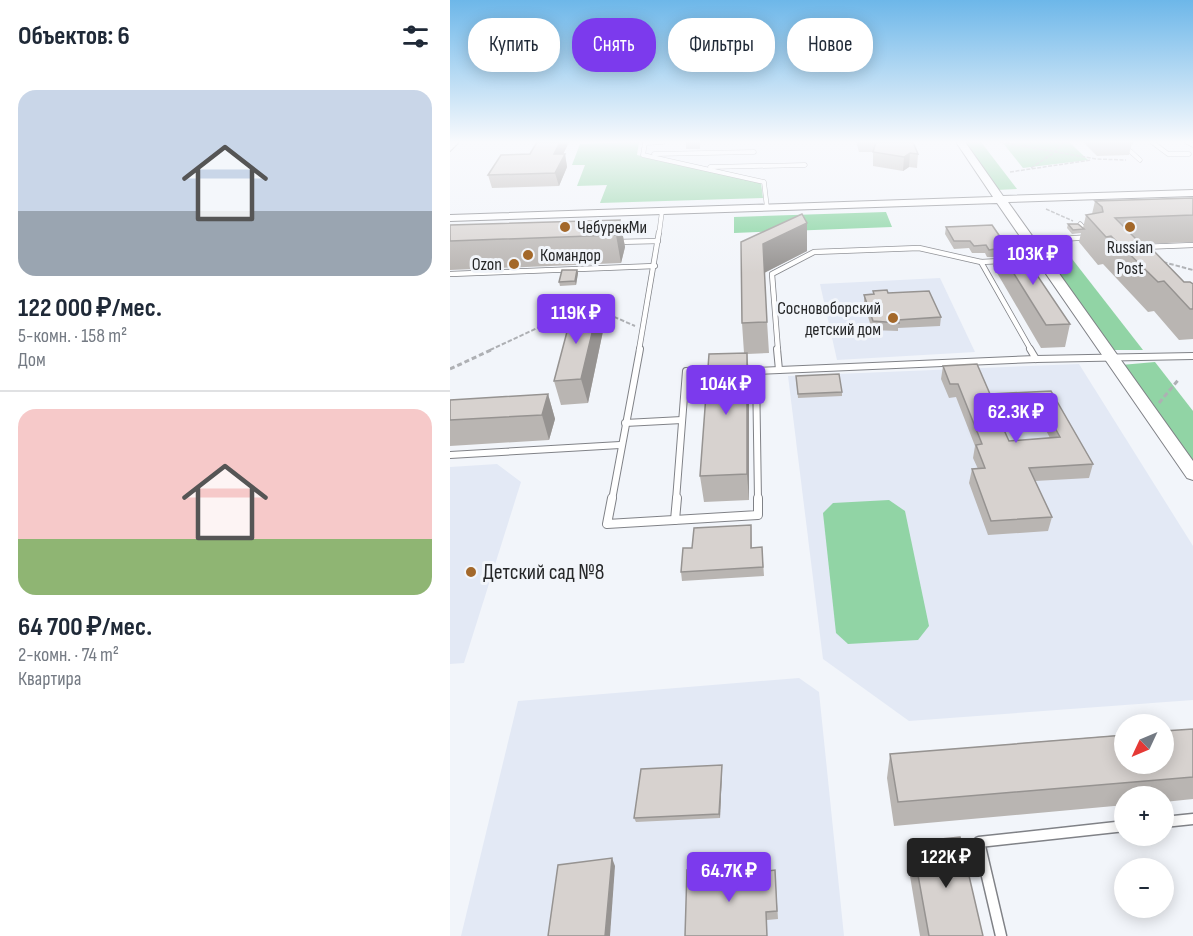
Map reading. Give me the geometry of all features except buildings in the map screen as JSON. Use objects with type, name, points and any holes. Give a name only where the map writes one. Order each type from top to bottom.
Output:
[{"type":"main road","points":[[990,186],[1193,474]]},
{"type":"main road","points":[[450,219],[1193,193]]},
{"type":"lane","points":[[764,186],[766,208]]},
{"type":"lane","points":[[662,211],[655,266],[607,524],[758,515],[756,371]]},
{"type":"lane","points":[[1029,241],[1092,237],[1080,224]]},
{"type":"lane","points":[[612,243],[658,241]]},
{"type":"lane","points":[[1129,248],[1193,245]]},
{"type":"lane","points":[[779,370],[772,274],[814,252],[919,248],[981,262],[1042,259]]},
{"type":"lane","points":[[981,262],[1036,359]]},
{"type":"lane","points":[[450,274],[655,266]]},
{"type":"lane","points":[[736,368],[747,367],[756,371],[1036,359],[1193,356]]},
{"type":"lane","points":[[675,520],[686,371],[726,368]]},
{"type":"lane","points":[[625,423],[682,420]]},
{"type":"lane","points":[[450,455],[620,445]]},
{"type":"lane","points":[[1174,821],[1193,819]]},
{"type":"lane","points":[[1001,936],[979,842],[1114,827]]},
{"type":"path","points":[[1045,208],[1080,224]]},
{"type":"path","points":[[1160,261],[1193,270]]},
{"type":"path","points":[[450,369],[587,305],[642,329]]},
{"type":"path","points":[[1150,413],[1179,379]]},
{"type":"shaded area","name":"Сосновоборский детский дом","points":[[940,278],[975,352],[837,360],[820,284]]},
{"type":"shaded area","points":[[1079,364],[1193,546],[1193,700],[909,721],[823,659],[788,376]]},
{"type":"shaded area","name":"Детский сад №8","points":[[497,464],[521,482],[464,663],[450,664],[450,467]]},
{"type":"shaded area","points":[[799,678],[819,692],[844,936],[461,936],[518,701]]},
{"type":"green space","points":[[607,186],[761,186],[763,198],[600,203]]},
{"type":"green space","points":[[994,186],[1014,186],[1017,189],[997,190]]},
{"type":"green space","points":[[886,212],[892,227],[734,233],[734,217]]},
{"type":"green space","points":[[1062,246],[1143,350],[1114,350],[1038,247]]},
{"type":"green space","points":[[1155,362],[1193,411],[1193,464],[1121,365]]},
{"type":"green space","points":[[889,500],[905,511],[929,626],[918,640],[848,644],[836,633],[823,513],[833,503]]},
{"type":"place","name":"ЧебурекМи","points":[[565,227]]},
{"type":"place","name":"Russian Post","points":[[1130,227]]},
{"type":"place","name":"Командор","points":[[528,255]]},
{"type":"place","name":"Ozon","points":[[514,264]]},
{"type":"place","name":"Сосновоборский детский дом","points":[[893,318]]},
{"type":"place","name":"Детский сад №8","points":[[471,572]]}]
